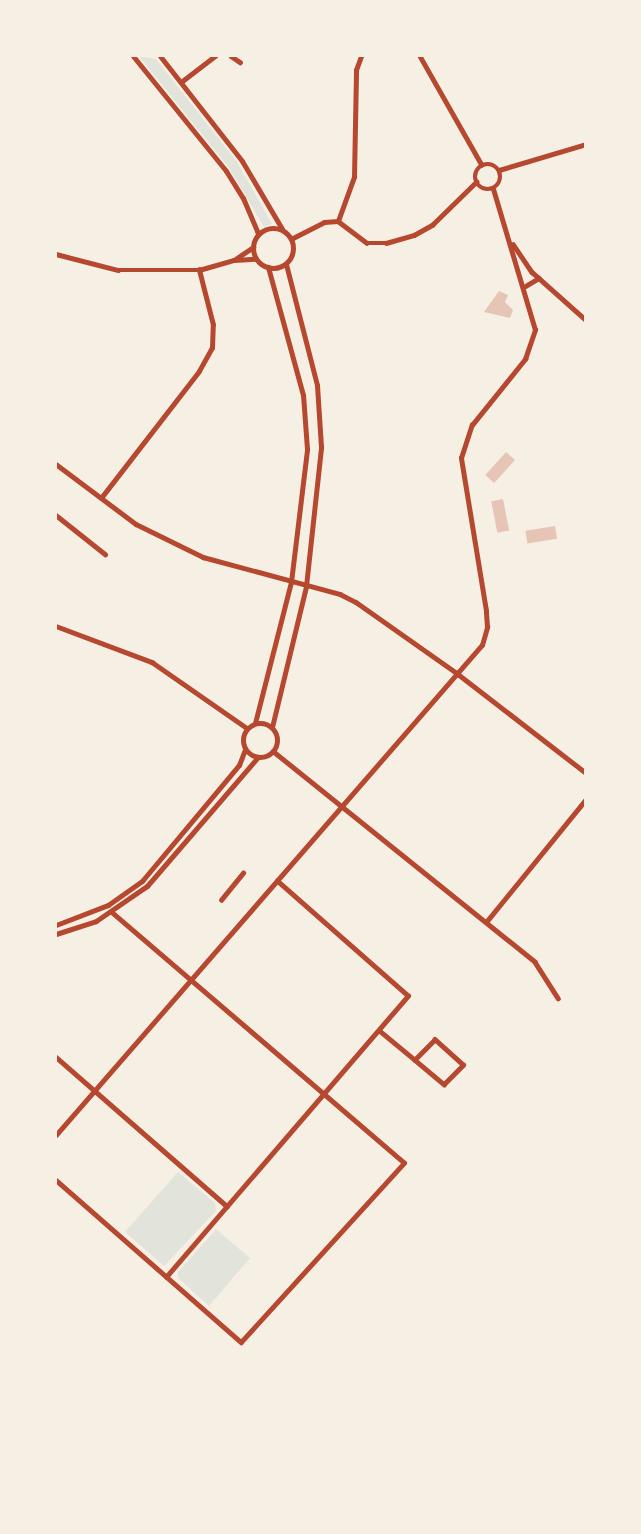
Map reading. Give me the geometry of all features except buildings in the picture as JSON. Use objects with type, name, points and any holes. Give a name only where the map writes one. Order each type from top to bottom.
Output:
[{"type":"street","points":[[134,56],[226,171],[243,198],[258,234],[253,247],[234,260]]},
{"type":"street","points":[[56,934],[112,913],[162,872],[258,757],[273,751],[277,741],[272,727],[306,586],[322,425],[317,385],[286,264],[293,253],[291,239],[282,229],[242,160],[160,56]]},
{"type":"street","points":[[181,82],[215,56]]},
{"type":"street","points":[[231,56],[240,62]]},
{"type":"street","points":[[338,221],[354,177],[356,70],[361,56]]},
{"type":"street","points":[[420,56],[482,165]]},
{"type":"street","points":[[291,239],[324,222],[338,221],[367,243],[398,240],[432,225],[476,182],[476,171],[482,165],[489,164],[499,170],[585,144]]},
{"type":"street","points":[[476,182],[484,189],[493,189],[499,183],[499,170]]},
{"type":"street","points":[[56,1135],[482,645],[487,627],[461,458],[471,425],[531,350],[535,320],[520,276],[512,242],[493,189]]},
{"type":"street","points":[[258,234],[271,228],[282,229]]},
{"type":"street","points":[[512,242],[532,272],[585,320]]},
{"type":"street","points":[[253,247],[256,259]]},
{"type":"street","points":[[56,254],[118,270],[199,270],[234,260],[256,259],[268,267],[296,364],[307,425],[291,582],[255,723],[247,728],[243,737],[245,749],[239,765],[142,880],[108,905],[56,925]]},
{"type":"street","points":[[268,267],[286,264]]},
{"type":"street","points":[[101,498],[199,371],[212,348],[213,325],[199,270]]},
{"type":"street","points":[[520,276],[532,272]]},
{"type":"street","points":[[524,287],[539,279]]},
{"type":"street","points":[[56,464],[136,524],[203,557],[356,602],[458,674],[585,772]]},
{"type":"street","points":[[56,515],[105,554]]},
{"type":"street","points":[[56,626],[152,662],[247,728]]},
{"type":"street","points":[[255,723],[272,727]]},
{"type":"street","points":[[245,749],[258,757]]},
{"type":"street","points":[[273,751],[487,921],[535,962],[558,998]]},
{"type":"street","points":[[487,921],[585,799]]},
{"type":"street","points":[[221,900],[243,873]]},
{"type":"street","points":[[166,1277],[408,996],[278,880]]},
{"type":"street","points":[[56,1180],[241,1342],[405,1163],[112,913]]},
{"type":"street","points":[[380,1031],[415,1060],[444,1084],[463,1065],[435,1040],[415,1060]]},
{"type":"street","points":[[56,1057],[227,1206]]},
{"type":"shaded area","points":[[139,56],[156,59],[237,162],[272,224],[264,227],[229,168]]},
{"type":"shaded area","points":[[178,1172],[215,1203],[216,1211],[164,1266],[125,1232]]},
{"type":"shaded area","points":[[216,1229],[250,1258],[209,1306],[178,1278],[178,1272]]}]
